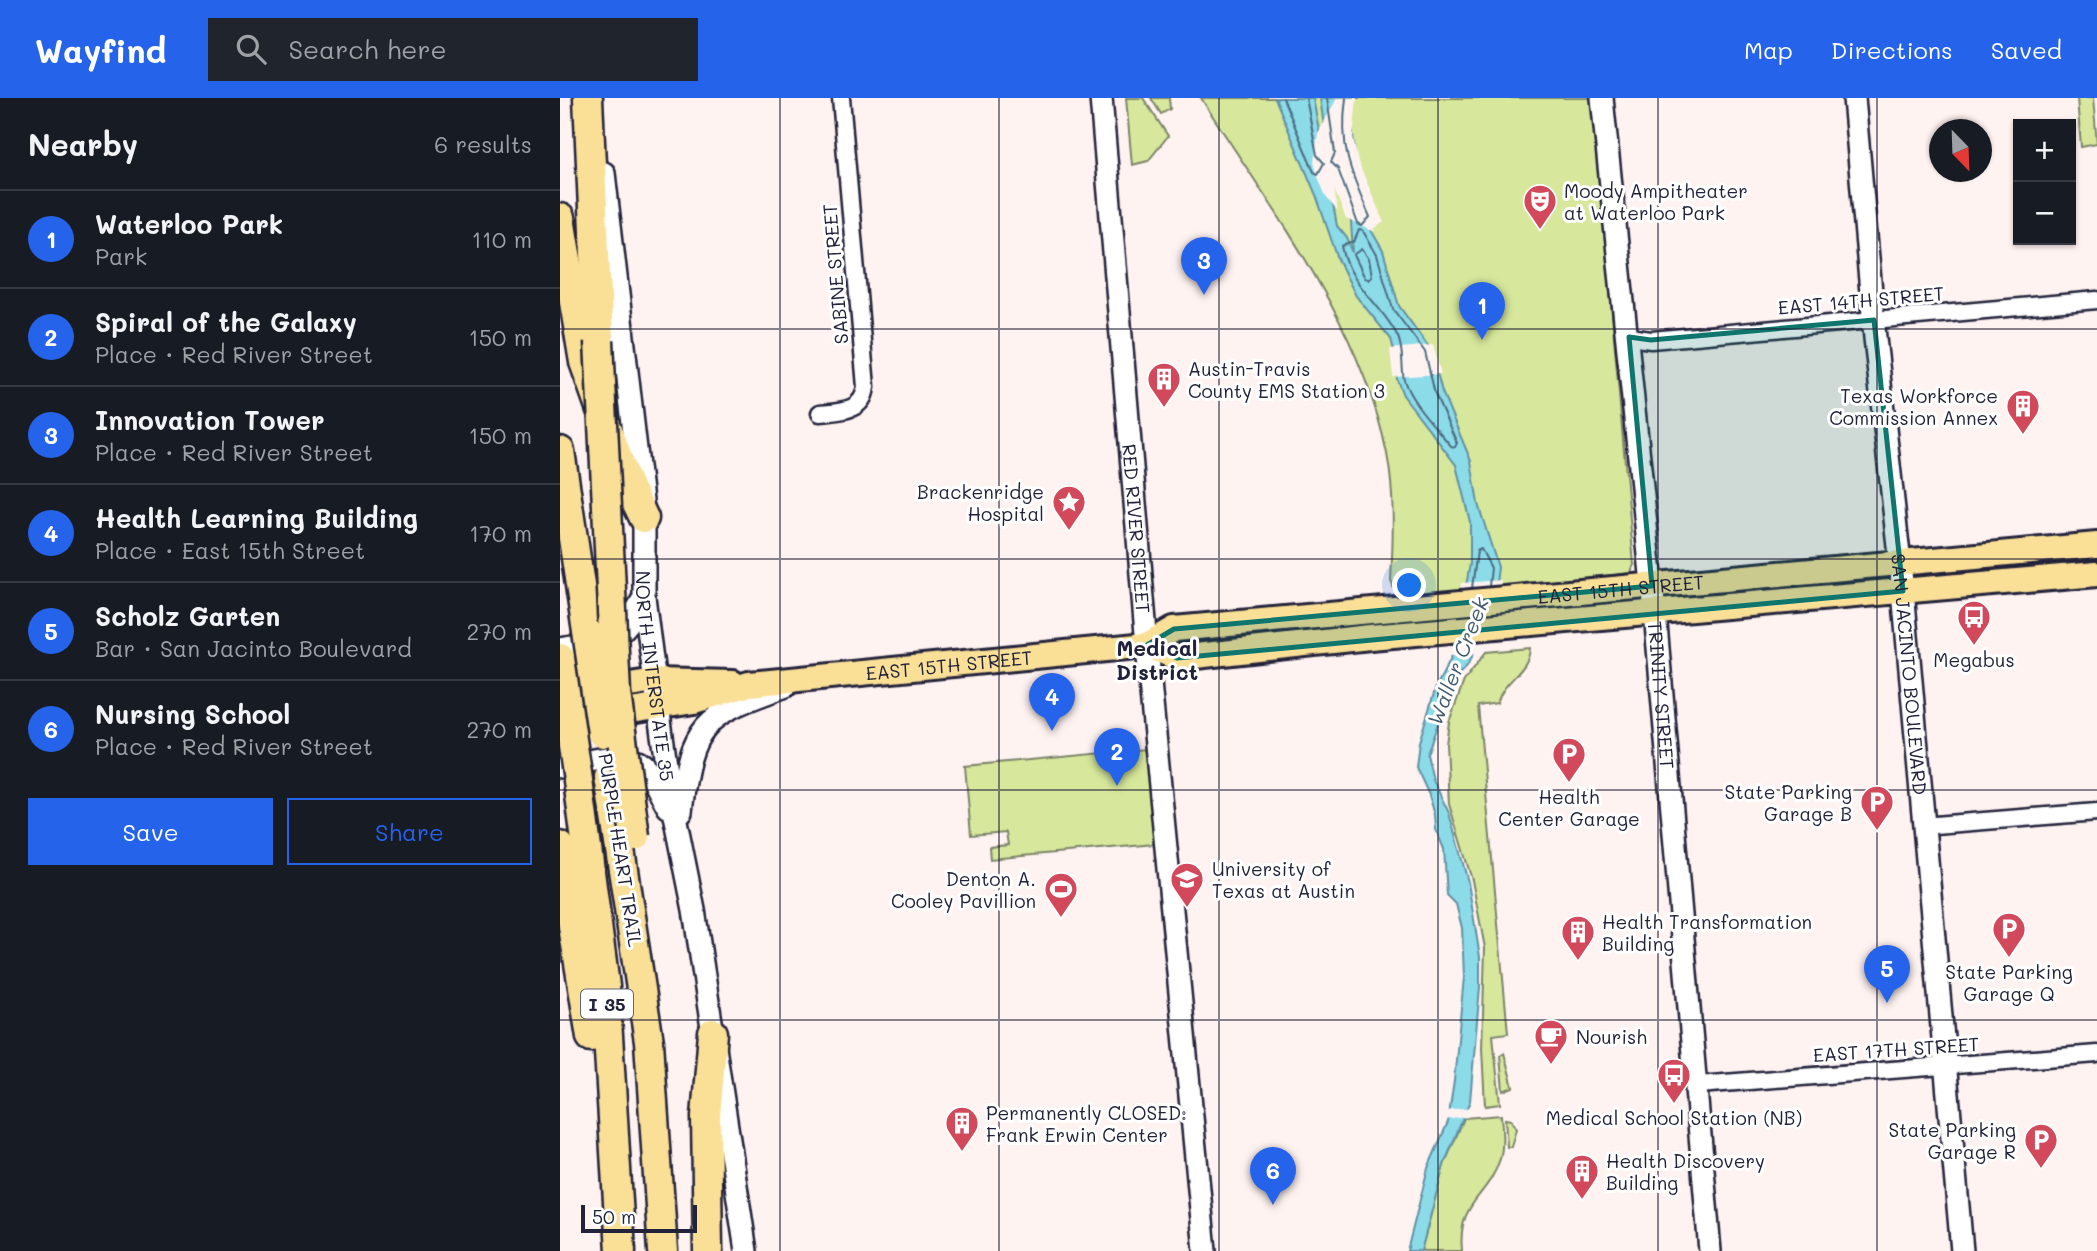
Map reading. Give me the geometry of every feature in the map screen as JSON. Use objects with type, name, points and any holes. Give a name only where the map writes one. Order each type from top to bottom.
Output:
[{"type":"highway","points":[[589,98],[616,694],[635,838],[642,982]]},
{"type":"highway","points":[[560,218],[584,362],[627,482],[644,518]]},
{"type":"highway","name":"PURPLE HEART TRAIL","points":[[560,452],[642,982],[656,1115],[663,1251]]},
{"type":"highway","name":"PURPLE HEART TRAIL","points":[[560,658],[569,774],[605,986],[621,1240]]},
{"type":"highway","points":[[560,846],[621,1240]]},
{"type":"highway","points":[[708,1251],[706,1117],[713,1033]]},
{"type":"main road","name":"NORTH INTERSTATE 35","points":[[595,98],[644,518],[644,597],[654,681],[669,786],[679,827],[713,1033],[746,1251]]},
{"type":"main road","name":"RED RIVER STREET","points":[[1101,98],[1147,645],[1205,1251]]},
{"type":"main road","name":"TRINITY STREET","points":[[1602,98],[1656,613],[1663,731],[1698,1085],[1710,1251]]},
{"type":"main road","name":"SAN JACINTO BOULEVARD","points":[[1854,98],[1903,591],[1962,1251]]},
{"type":"main road","name":"EAST 15TH STREET","points":[[560,696],[654,681],[692,680],[749,684],[1147,645],[1174,629],[2097,545]]},
{"type":"main road","name":"EAST 15TH STREET","points":[[1147,645],[1177,658],[1370,637],[2097,574]]},
{"type":"main road","points":[[560,649],[610,640],[630,624],[644,597]]},
{"type":"main road","points":[[679,827],[687,761],[696,738],[710,721],[741,702],[813,677]]},
{"type":"main road","name":"EAST 15TH STREET","points":[[560,722],[694,701],[749,684]]},
{"type":"main road","points":[[569,774],[622,757],[634,758],[644,765],[679,827]]},
{"type":"street","name":"SABINE STREET","points":[[820,413],[855,407],[865,395],[866,387],[841,98]]},
{"type":"street","name":"EAST 14TH STREET","points":[[1629,337],[1651,340],[2097,300]]},
{"type":"street","points":[[1922,826],[2097,812]]},
{"type":"street","name":"EAST 17TH STREET","points":[[1698,1085],[2097,1054]]},
{"type":"highlighted area","points":[[1874,320],[1903,591],[1177,658],[1147,645],[1174,629],[1652,586],[1629,337],[1651,340]]},
{"type":"green space","points":[[1126,98],[1143,98],[1168,136],[1148,161],[1132,165]]},
{"type":"green space","points":[[1151,98],[1169,98],[1170,109],[1161,114]]},
{"type":"green space","points":[[1201,98],[1593,98],[1634,565],[1631,573],[1408,596],[1394,589],[1391,581],[1393,518],[1390,469],[1374,405],[1357,358],[1310,268]]},
{"type":"green space","points":[[2077,98],[2093,98],[2097,144],[2081,147]]},
{"type":"green space","points":[[1530,648],[1529,656],[1521,670],[1505,688],[1497,703],[1478,706],[1508,1033],[1493,1035],[1500,1104],[1485,1106],[1482,1048],[1485,948],[1472,880],[1449,804],[1446,744],[1449,722],[1464,681],[1486,652]]},
{"type":"green space","points":[[1146,749],[1155,844],[990,859],[989,847],[1008,845],[1006,832],[971,835],[965,766]]},
{"type":"green space","points":[[1504,1053],[1513,1087],[1503,1091],[1500,1055]]},
{"type":"green space","points":[[1501,1115],[1500,1159],[1495,1172],[1464,1221],[1462,1251],[1421,1251],[1444,1165],[1464,1118]]},
{"type":"green space","points":[[1505,1119],[1511,1120],[1516,1129],[1511,1147],[1507,1147]]},
{"type":"water","name":"Waller Creek","points":[[1275,98],[1313,98],[1337,226],[1347,238],[1353,253],[1351,222],[1326,140],[1320,98],[1353,98],[1351,115],[1361,212],[1383,251],[1399,306],[1431,350],[1442,392],[1471,461],[1478,504],[1498,567],[1493,608],[1482,638],[1467,666],[1454,679],[1427,754],[1433,780],[1449,813],[1468,882],[1480,957],[1480,987],[1470,1101],[1444,1165],[1421,1251],[1407,1251],[1428,1168],[1448,1122],[1464,977],[1462,928],[1456,904],[1447,895],[1444,849],[1436,830],[1429,795],[1416,767],[1419,742],[1436,687],[1454,652],[1470,564],[1470,522],[1456,465],[1403,395],[1397,380],[1396,358],[1391,339],[1356,296],[1338,259],[1316,195]]},
{"type":"pier","points":[[1337,98],[1357,98],[1353,137],[1358,162],[1384,222],[1374,229],[1375,232],[1346,219],[1334,189],[1338,212],[1326,197],[1317,174],[1314,162],[1318,133]]},
{"type":"pier","points":[[1433,345],[1441,374],[1393,377],[1390,349]]},
{"type":"pier","points":[[1501,580],[1496,609],[1478,653],[1448,656],[1462,583]]},
{"type":"pier","points":[[1472,1108],[1468,1117],[1444,1120],[1446,1111]]},
{"type":"place","name":"Moody Ampitheater at Waterloo Park","points":[[1540,231]]},
{"type":"place","name":"Innovation Tower","points":[[1204,295]]},
{"type":"place","name":"Waterloo Park","points":[[1482,340]]},
{"type":"place","name":"Austin-Travis County EMS Station 3","points":[[1164,409]]},
{"type":"place","name":"Texas Workforce Commission Annex","points":[[2023,436]]},
{"type":"place","name":"Brackenridge Hospital","points":[[1069,532]]},
{"type":"place","name":"Megabus","points":[[1974,647]]},
{"type":"place","name":"Health Learning Building","points":[[1052,731]]},
{"type":"place","name":"Health Center Garage","points":[[1569,784]]},
{"type":"place","name":"Spiral of the Galaxy","points":[[1117,786]]},
{"type":"place","name":"State Parking Garage B","points":[[1877,832]]},
{"type":"place","name":"University of Texas at Austin","points":[[1187,909]]},
{"type":"place","name":"Denton A. Cooley Pavillion","points":[[1061,919]]},
{"type":"place","name":"State Parking Garage Q","points":[[2009,959]]},
{"type":"place","name":"Health Transformation Building","points":[[1578,962]]},
{"type":"place","name":"Scholz Garten","points":[[1887,1003]]},
{"type":"place","name":"Nourish","points":[[1551,1066]]},
{"type":"place","name":"Medical School Station (NB)","points":[[1674,1105]]},
{"type":"place","name":"Permanently CLOSED: Frank Erwin Center","points":[[962,1153]]},
{"type":"place","name":"State Parking Garage R","points":[[2041,1170]]},
{"type":"place","name":"Health Discovery Building","points":[[1582,1201]]},
{"type":"place","name":"Nursing School","points":[[1273,1205]]},
{"type":"district","name":"Medical District","points":[[1157,659]]}]
